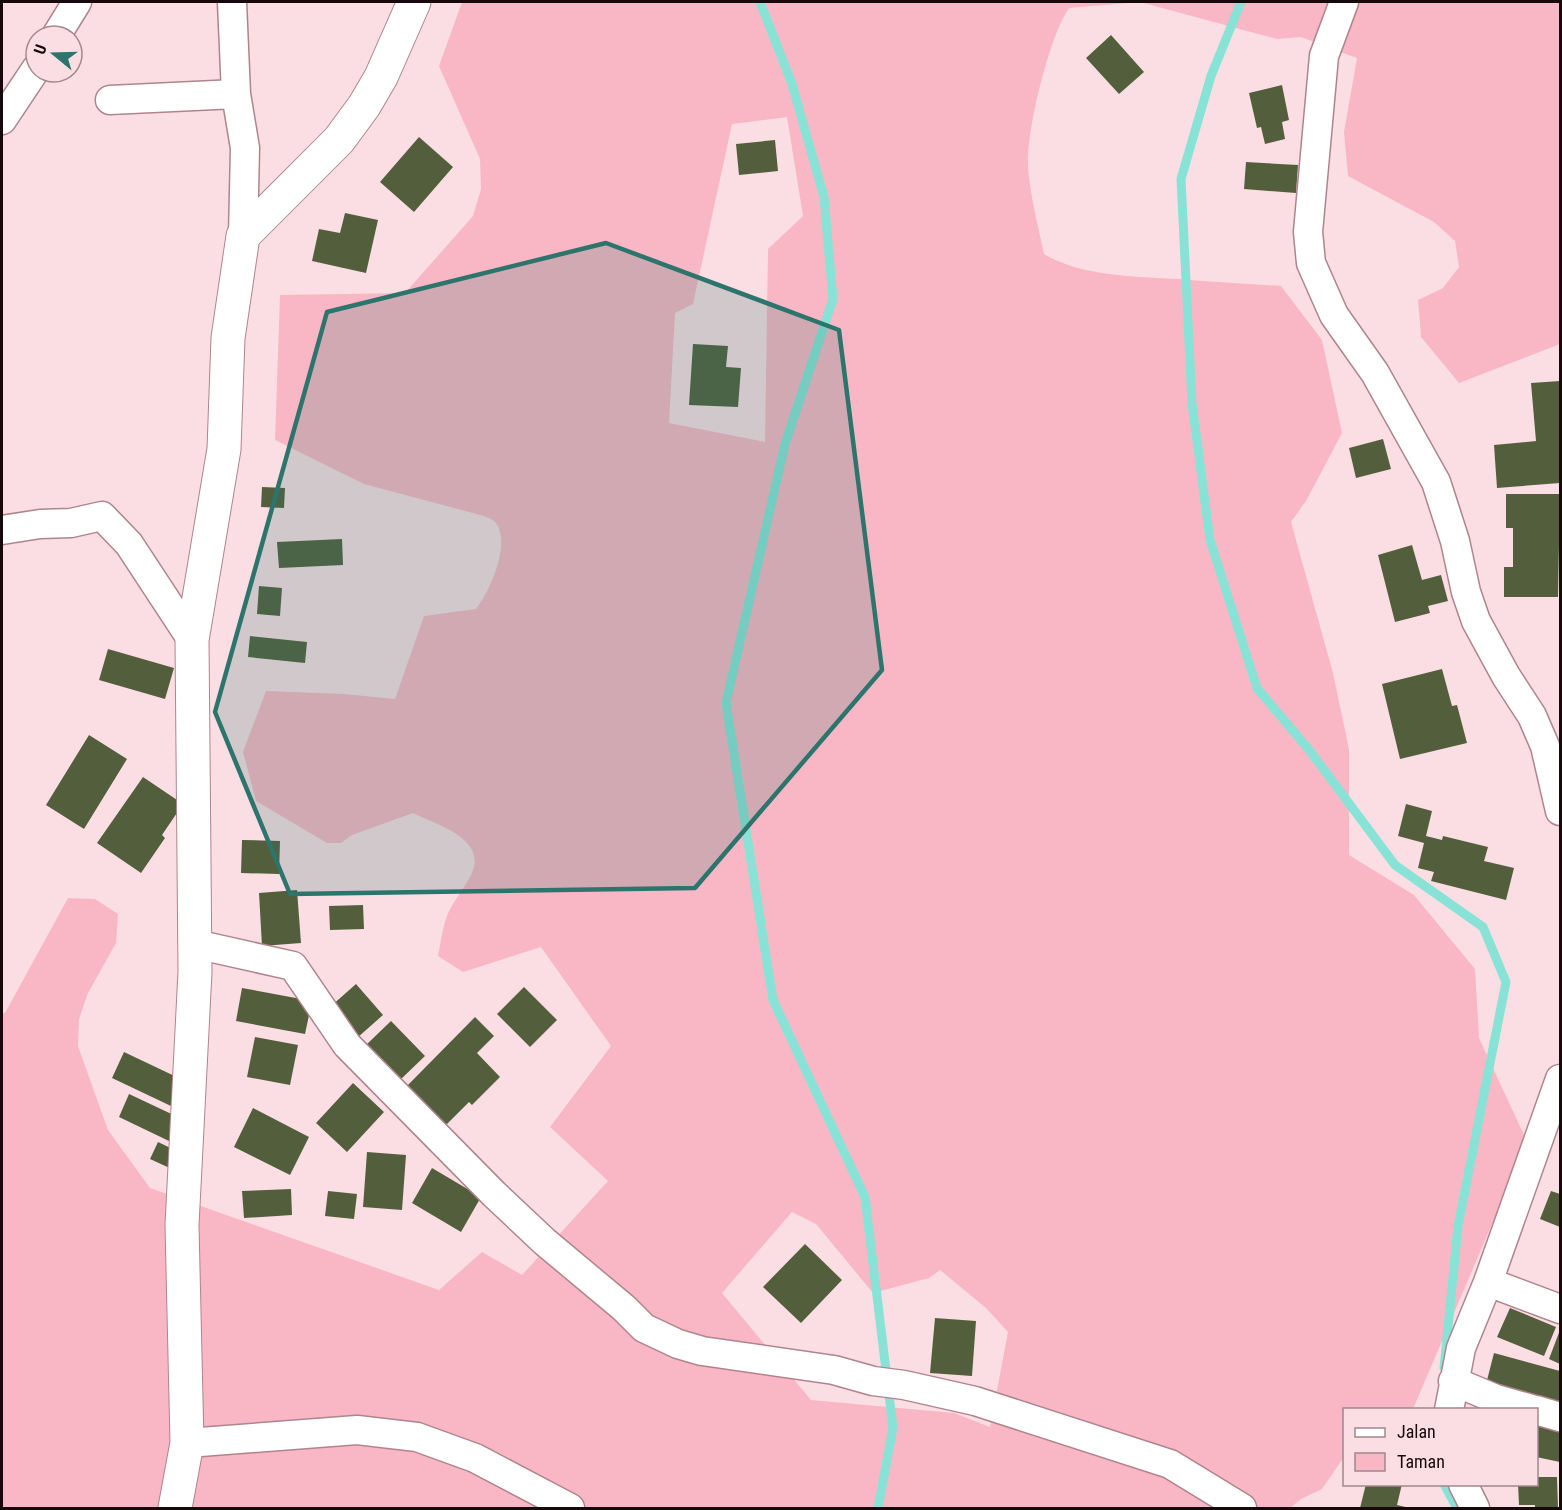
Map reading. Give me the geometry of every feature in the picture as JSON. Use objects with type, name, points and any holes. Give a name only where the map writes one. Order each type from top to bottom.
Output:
[{"type":"street","points":[[63,24],[77,2]]},
{"type":"street","points":[[176,1509],[187,1443],[182,1225],[195,972],[192,639],[224,448],[228,338],[243,236],[245,148],[236,94],[232,2]]},
{"type":"street","points":[[243,236],[339,140],[358,115],[381,77],[414,2]]},
{"type":"street","points":[[1344,2],[1324,56],[1308,232],[1311,263],[1334,315],[1375,373],[1436,482],[1455,541],[1466,592],[1476,621],[1506,676],[1532,716],[1545,746],[1560,810]]},
{"type":"street","points":[[2,120],[26,84]]},
{"type":"street","points":[[110,100],[236,94]]},
{"type":"street","points":[[2,530],[40,524],[71,523],[102,516],[129,544],[192,639]]},
{"type":"street","points":[[195,944],[292,966],[347,1045],[494,1194],[545,1242],[624,1308],[644,1328],[702,1351],[834,1370],[873,1381],[904,1385],[975,1401],[1170,1464],[1242,1509]]},
{"type":"street","points":[[1449,1408],[1461,1348],[1488,1282],[1560,1078]]},
{"type":"street","points":[[1488,1282],[1560,1309]]},
{"type":"street","points":[[1453,1381],[1496,1399],[1529,1408]]},
{"type":"street","points":[[1538,1410],[1560,1416]]},
{"type":"street","points":[[187,1443],[357,1430],[417,1437],[475,1458],[570,1509]]},
{"type":"street","points":[[1464,1486],[1475,1509]]},
{"type":"highlighted area","points":[[606,243],[839,330],[882,670],[695,888],[290,894],[215,712],[327,312]]},
{"type":"green space","points":[[462,2],[1140,2],[1069,8],[1054,40],[1040,85],[1028,151],[1030,189],[1044,254],[1074,267],[1109,274],[1281,286],[1322,340],[1342,433],[1306,501],[1291,522],[1333,673],[1349,749],[1349,855],[1414,895],[1475,969],[1479,1038],[1524,1135],[1498,1210],[1413,1408],[1343,1408],[1343,1458],[1322,1489],[1301,1499],[1290,1508],[2,1508],[2,1013],[5,1013],[68,898],[95,899],[118,914],[116,943],[88,993],[79,1019],[78,1046],[108,1130],[150,1188],[439,1290],[482,1252],[522,1275],[608,1181],[550,1127],[611,1046],[541,947],[463,972],[438,956],[447,916],[471,875],[475,862],[473,852],[467,843],[447,828],[413,813],[352,835],[341,843],[327,843],[256,801],[243,752],[266,691],[344,694],[395,699],[424,616],[476,609],[497,567],[501,543],[500,532],[493,520],[364,484],[275,440],[280,295],[405,293],[473,216],[481,189],[480,159],[439,66]],"holes":[[[787,117],[803,216],[768,249],[765,442],[669,423],[675,313],[693,304],[732,124]],[[792,1212],[816,1224],[873,1293],[929,1278],[940,1270],[986,1308],[1008,1332],[990,1427],[954,1413],[811,1400],[722,1293]]]},
{"type":"green space","points":[[1140,2],[1560,2],[1560,344],[1459,383],[1421,337],[1418,300],[1443,288],[1459,267],[1455,241],[1434,222],[1348,176],[1344,132],[1357,58],[1301,37],[1277,39]]},
{"type":"building","points":[[1111,35],[1144,72],[1119,94],[1086,58]]},
{"type":"building","points":[[1282,85],[1289,120],[1282,122],[1285,139],[1265,144],[1261,127],[1257,128],[1249,93]]},
{"type":"building","points":[[419,137],[453,167],[414,212],[380,182]]},
{"type":"building","points":[[775,140],[778,171],[739,175],[736,144]]},
{"type":"building","points":[[1246,162],[1298,165],[1296,193],[1244,189]]},
{"type":"building","points":[[345,213],[378,220],[366,273],[312,261],[319,229],[340,233]]},
{"type":"building","points":[[693,344],[728,346],[726,367],[741,368],[738,407],[689,405]]},
{"type":"building","points":[[1560,381],[1560,483],[1497,488],[1494,445],[1536,441],[1531,383]]},
{"type":"building","points":[[1383,439],[1391,469],[1356,478],[1349,448]]},
{"type":"building","points":[[262,487],[285,488],[284,508],[261,507]]},
{"type":"building","points":[[1506,494],[1560,494],[1558,597],[1504,597],[1504,567],[1513,567],[1513,528],[1506,528]]},
{"type":"building","points":[[342,539],[343,565],[279,568],[277,542]]},
{"type":"building","points":[[1412,545],[1422,580],[1441,575],[1448,601],[1428,606],[1430,613],[1395,622],[1378,555]]},
{"type":"building","points":[[259,586],[282,588],[280,616],[257,614]]},
{"type":"building","points":[[250,636],[307,642],[305,663],[248,657]]},
{"type":"building","points":[[108,649],[174,668],[165,699],[99,680]]},
{"type":"building","points":[[1442,669],[1452,706],[1457,705],[1467,743],[1400,759],[1382,684]]},
{"type":"building","points":[[89,735],[127,759],[84,829],[46,805]]},
{"type":"building","points":[[143,777],[183,804],[162,835],[165,838],[141,873],[97,843]]},
{"type":"building","points":[[1406,804],[1432,811],[1426,836],[1442,840],[1443,836],[1488,847],[1484,861],[1514,868],[1506,900],[1431,881],[1434,872],[1418,868],[1424,843],[1398,836]]},
{"type":"building","points":[[242,840],[280,841],[279,874],[241,873]]},
{"type":"building","points":[[297,890],[301,943],[262,946],[259,893]]},
{"type":"building","points":[[363,905],[364,929],[330,930],[329,906]]},
{"type":"building","points":[[356,984],[383,1015],[357,1038],[330,1007]]},
{"type":"building","points":[[524,987],[557,1020],[530,1047],[497,1014]]},
{"type":"building","points":[[242,988],[312,1001],[305,1034],[236,1021]]},
{"type":"building","points":[[475,1017],[494,1036],[477,1053],[500,1077],[472,1105],[469,1102],[445,1126],[406,1087]]},
{"type":"building","points":[[391,1021],[425,1056],[399,1081],[365,1046]]},
{"type":"building","points":[[255,1037],[298,1045],[290,1085],[247,1077]]},
{"type":"building","points":[[124,1052],[183,1080],[171,1106],[112,1078]]},
{"type":"building","points":[[353,1083],[384,1112],[347,1152],[316,1123]]},
{"type":"building","points":[[129,1094],[180,1118],[169,1141],[119,1117]]},
{"type":"building","points":[[253,1108],[309,1137],[290,1175],[234,1147]]},
{"type":"building","points":[[158,1142],[181,1153],[174,1170],[150,1159]]},
{"type":"building","points":[[367,1152],[406,1155],[402,1210],[363,1207]]},
{"type":"building","points":[[432,1168],[481,1197],[461,1232],[412,1203]]},
{"type":"building","points":[[291,1189],[292,1215],[244,1218],[242,1191]]},
{"type":"building","points":[[328,1191],[357,1194],[354,1219],[325,1216]]},
{"type":"building","points":[[1551,1191],[1560,1194],[1560,1227],[1540,1219]]},
{"type":"building","points":[[805,1244],[842,1280],[801,1323],[763,1287]]},
{"type":"building","points":[[1510,1308],[1556,1327],[1544,1356],[1497,1337]]},
{"type":"building","points":[[935,1318],[976,1321],[972,1376],[930,1373]]},
{"type":"building","points":[[1560,1330],[1560,1364],[1549,1359]]},
{"type":"building","points":[[1494,1353],[1560,1371],[1560,1409],[1485,1388]]},
{"type":"building","points":[[1538,1420],[1560,1425],[1560,1462],[1538,1457]]},
{"type":"building","points":[[1538,1477],[1557,1477],[1558,1508],[1519,1505],[1518,1486],[1538,1486]]},
{"type":"building","points":[[1366,1486],[1402,1486],[1397,1505],[1410,1508],[1360,1508]]},
{"type":"waterway","points":[[760,2],[792,84],[824,197],[833,299],[785,444],[726,703],[773,1000],[865,1197],[893,1428],[878,1508]]},
{"type":"waterway","points":[[1241,2],[1211,76],[1181,179],[1192,403],[1210,540],[1257,688],[1310,751],[1395,865],[1483,927],[1506,982],[1458,1226],[1444,1368]]},
{"type":"waterway","points":[[1445,1486],[1457,1508]]}]
